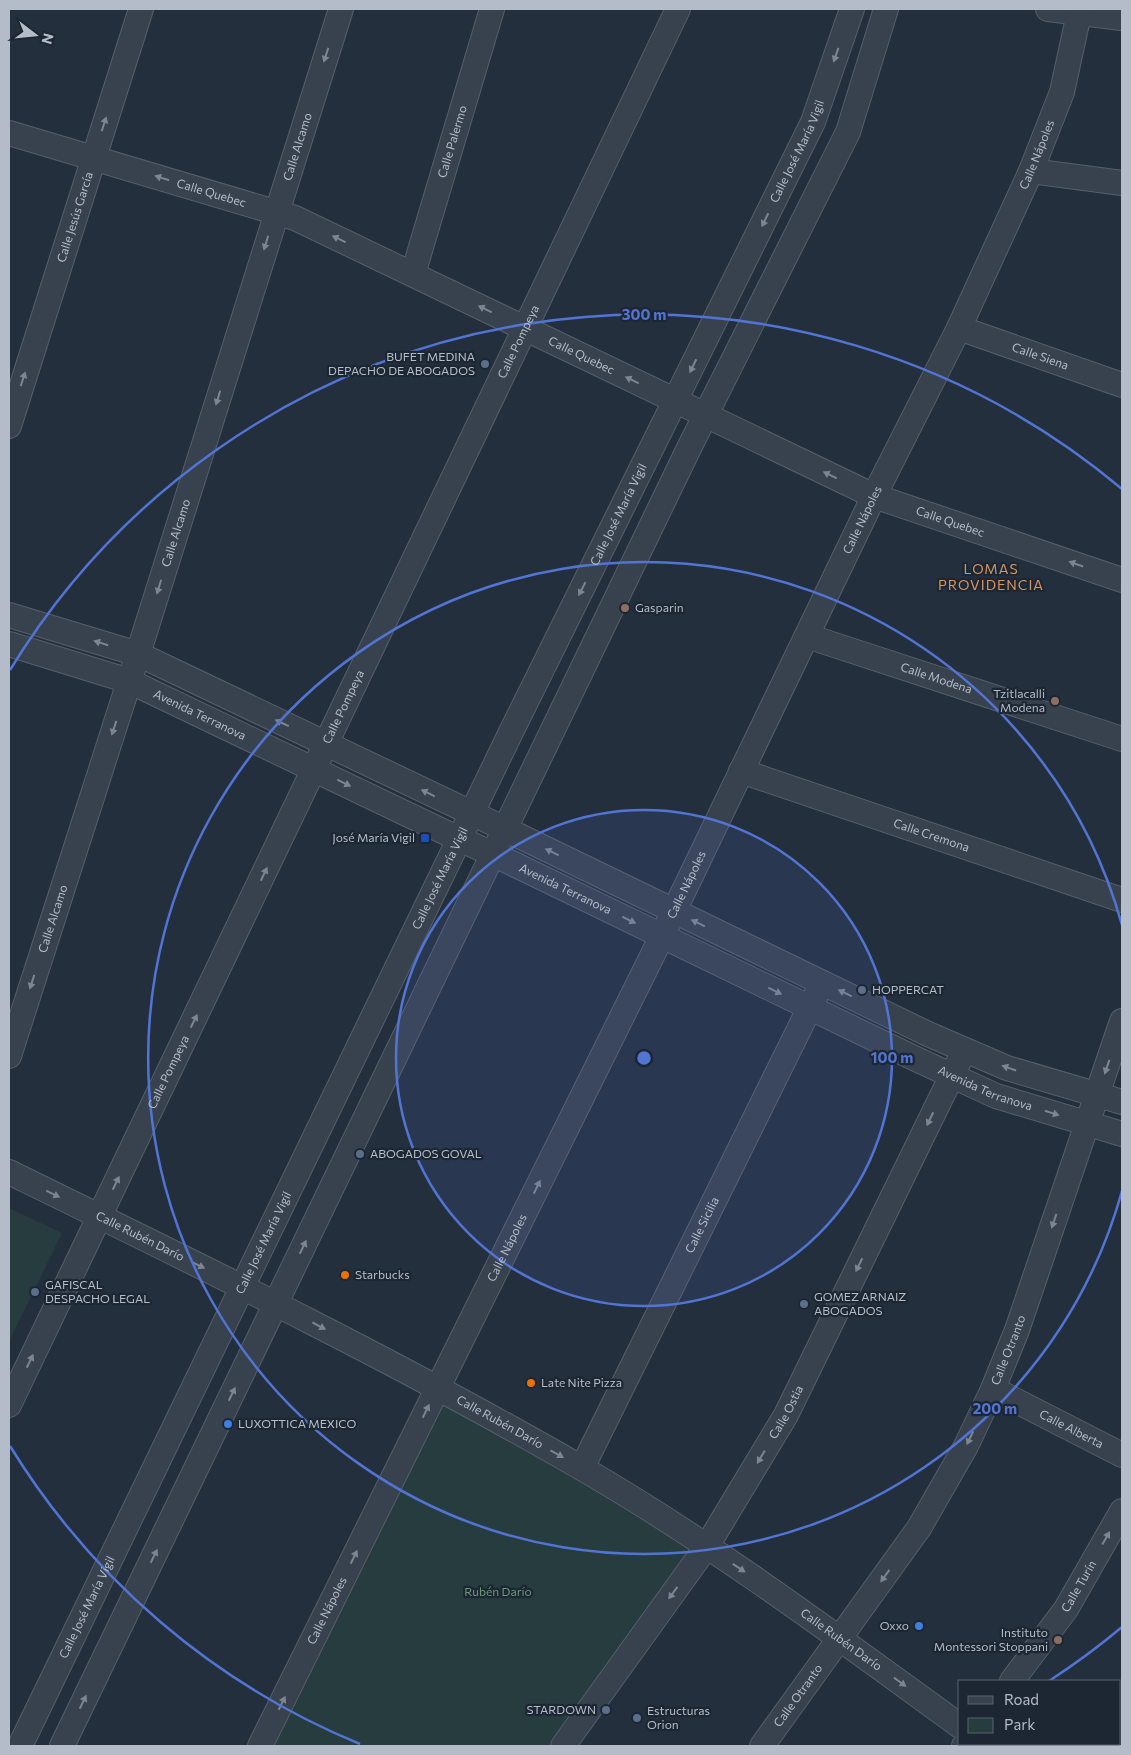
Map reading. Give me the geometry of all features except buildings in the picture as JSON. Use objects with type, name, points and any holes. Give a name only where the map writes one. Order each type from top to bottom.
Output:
[{"type":"street","name":"Calle Jesús García","points":[[9,426],[141,9]]},
{"type":"street","name":"Calle Alcamo","points":[[9,1056],[341,9]]},
{"type":"street","name":"Calle Palermo","points":[[413,274],[492,9]]},
{"type":"street","name":"Calle Pompeya","points":[[9,1405],[678,9]]},
{"type":"street","name":"Calle José María Vigil","points":[[19,1746],[512,730],[813,122],[852,9]]},
{"type":"street","points":[[62,1746],[706,414],[848,132],[886,9]]},
{"type":"street","points":[[1048,9],[1080,11],[1122,18]]},
{"type":"street","name":"Calle Nápoles","points":[[260,1746],[662,936],[874,496],[959,328],[1031,171],[1062,92],[1080,11]]},
{"type":"street","name":"Calle Quebec","points":[[9,133],[295,218],[874,496],[1122,580]]},
{"type":"street","points":[[1031,171],[1122,183]]},
{"type":"street","name":"Calle Siena","points":[[959,328],[1122,385]]},
{"type":"street","points":[[9,615],[138,654],[928,1034],[1007,1068],[1122,1102]]},
{"type":"street","name":"Calle Modena","points":[[807,636],[1122,739]]},
{"type":"street","name":"Avenida Terranova","points":[[9,644],[129,681],[996,1096],[1122,1134]]},
{"type":"street","name":"Calle Cremona","points":[[741,771],[1122,900]]},
{"type":"street","name":"Calle Sicilia","points":[[582,1468],[822,983]]},
{"type":"street","name":"Calle Otranto","points":[[762,1746],[920,1528],[966,1446],[993,1389],[1017,1330],[1122,1021]]},
{"type":"street","name":"Calle Ostia","points":[[563,1746],[707,1546],[786,1414],[965,1050]]},
{"type":"street","name":"Calle Rubén Darío","points":[[9,1172],[276,1303],[582,1468],[707,1546],[812,1618],[958,1725]]},
{"type":"street","name":"Calle Alberta","points":[[993,1389],[1122,1455]]},
{"type":"street","name":"Calle Turín","points":[[1013,1680],[1066,1609],[1122,1511]]},
{"type":"street","points":[[9,1742],[19,1746]]},
{"type":"green space","points":[[9,1208],[62,1233],[9,1342]]},
{"type":"green space","name":"Rubén Darío","points":[[441,1398],[696,1549],[555,1746],[264,1746]]},
{"type":"place","name":"BUFET MEDINA DEPACHO DE ABOGADOS","points":[[485,364]]},
{"type":"place","name":"Gasparin","points":[[625,608]]},
{"type":"place","name":"Tzitlacalli Modena","points":[[1055,701]]},
{"type":"place","name":"José María Vigil","points":[[425,838]]},
{"type":"place","name":"HOPPERCAT","points":[[862,990]]},
{"type":"place","name":"ABOGADOS GOVAL","points":[[360,1154]]},
{"type":"place","name":"Starbucks","points":[[345,1275]]},
{"type":"place","name":"GAFISCAL DESPACHO LEGAL","points":[[35,1292]]},
{"type":"place","name":"GOMEZ ARNAIZ ABOGADOS","points":[[804,1304]]},
{"type":"place","name":"Late Nite Pizza","points":[[531,1383]]},
{"type":"place","name":"LUXOTTICA MEXICO","points":[[228,1424]]},
{"type":"place","name":"Oxxo","points":[[919,1626]]},
{"type":"place","name":"Instituto Montessori Stoppani","points":[[1058,1640]]},
{"type":"place","name":"STARDOWN","points":[[606,1710]]},
{"type":"place","name":"Estructuras Orion","points":[[637,1718]]},
{"type":"district","name":"LOMAS PROVIDENCIA","points":[[991,578]]}]
